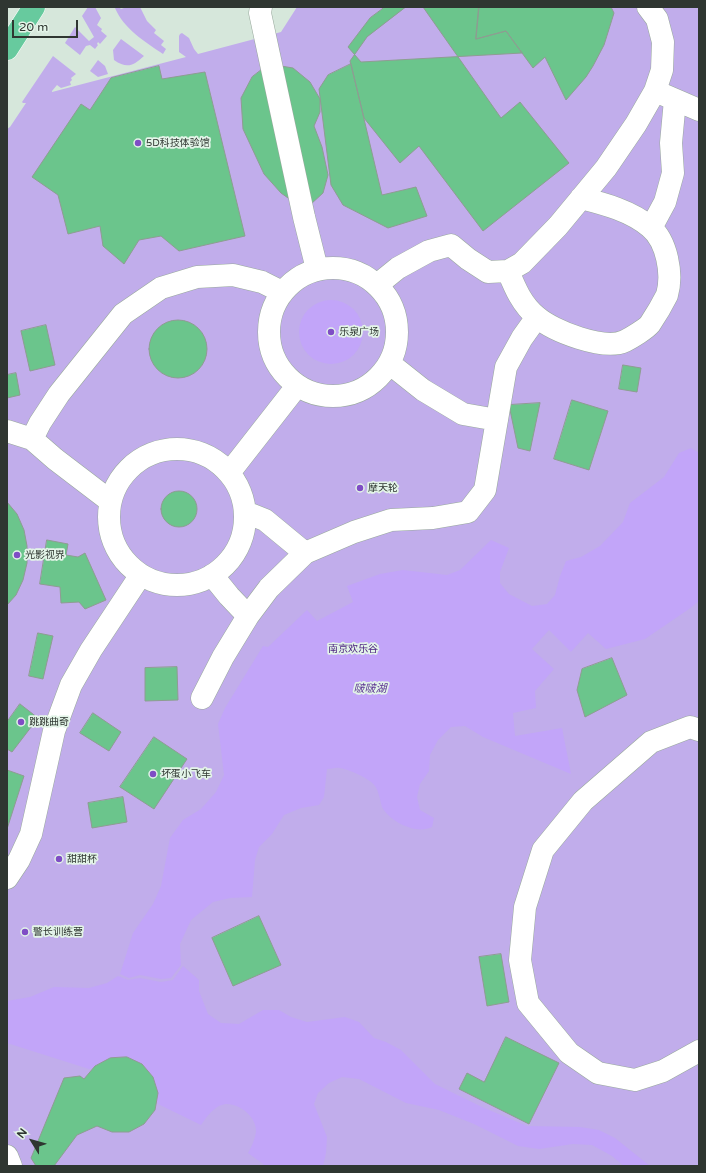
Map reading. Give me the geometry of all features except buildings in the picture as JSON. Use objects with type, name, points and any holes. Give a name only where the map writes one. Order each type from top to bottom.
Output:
[{"type":"main road","points":[[7,48],[34,7]]},
{"type":"street","points":[[261,7],[260,13],[304,217],[317,269]]},
{"type":"street","points":[[377,285],[398,268],[430,251],[451,245],[468,259],[488,272],[508,271],[522,263],[530,255],[558,226],[606,168],[636,124],[655,91],[662,70],[663,42],[657,20],[648,7]]},
{"type":"street","points":[[655,91],[699,110]]},
{"type":"street","points":[[651,228],[665,202],[673,173],[671,143],[675,100]]},
{"type":"street","points":[[508,271],[520,297],[537,317],[563,332],[601,344],[624,342],[649,325],[666,295],[670,271],[664,247],[651,228],[632,215],[603,204],[581,198]]},
{"type":"street","points":[[338,268],[359,273],[377,285],[390,301],[396,322],[396,343],[389,363],[376,380],[358,391],[337,396],[316,395],[297,386],[281,371],[271,353],[268,332],[272,311],[282,292],[298,278],[317,269],[338,268]]},
{"type":"street","points":[[32,439],[40,423],[59,394],[123,314],[161,288],[197,277],[233,275],[262,282],[282,292]]},
{"type":"street","points":[[202,698],[223,657],[248,616],[269,588],[305,553],[354,532],[391,520],[433,518],[468,512],[485,490],[506,367],[522,338],[537,317]]},
{"type":"street","points":[[389,363],[423,390],[463,414],[497,420]]},
{"type":"street","points":[[229,473],[297,386]]},
{"type":"street","points":[[7,431],[32,439],[55,459],[110,501]]},
{"type":"street","points":[[172,448],[193,450],[213,458],[229,473],[240,491],[245,512],[243,534],[235,553],[221,570],[202,581],[181,586],[160,584],[140,576],[124,562],[113,543],[108,522],[110,501],[118,481],[132,465],[151,453],[172,448]]},
{"type":"street","points":[[245,512],[265,520],[305,553]]},
{"type":"street","points":[[212,575],[248,616]]},
{"type":"street","points":[[7,878],[19,860],[31,834],[54,731],[71,684],[95,643],[140,576]]},
{"type":"street","points":[[699,730],[690,727],[651,742],[584,801],[543,850],[525,907],[520,960],[528,1003],[569,1053],[598,1073],[635,1080],[663,1071],[699,1051]]},
{"type":"street","points":[[7,1156],[11,1166]]},
{"type":"green space","points":[[88,7],[95,7],[101,18],[97,25],[107,36],[100,44],[98,42],[95,49],[90,45],[86,46],[80,55],[65,43],[75,27],[89,41],[94,37],[82,16]]},
{"type":"green space","points":[[117,7],[121,9],[127,7],[140,7],[147,21],[156,30],[154,33],[164,41],[161,45],[166,49],[163,54],[129,28],[115,8]]},
{"type":"green space","name":"南京欢乐谷","points":[[297,7],[699,7],[699,1166],[7,1166],[7,129],[10,127],[26,103],[22,102],[53,56],[76,74],[71,78],[71,85],[61,88],[57,85],[52,92],[186,57],[179,52],[179,36],[182,33],[189,38],[198,54],[281,32]]},
{"type":"green space","points":[[121,39],[144,56],[130,65],[123,65],[114,60],[113,50]]},
{"type":"green space","points":[[98,60],[105,66],[108,74],[98,77],[90,71]]},
{"type":"water","name":"乐泉广场","points":[[325,300],[337,300],[354,309],[361,320],[363,332],[361,344],[354,355],[337,364],[325,364],[313,359],[304,350],[299,338],[299,326],[304,314],[313,305]]},
{"type":"water","name":"啵啵湖","points":[[691,448],[699,453],[699,601],[645,639],[606,649],[588,633],[571,652],[549,630],[532,649],[554,669],[535,691],[536,708],[513,713],[515,736],[562,728],[571,774],[483,737],[465,726],[451,727],[438,740],[430,755],[429,771],[420,784],[417,797],[420,810],[434,818],[432,827],[419,829],[404,826],[391,818],[382,807],[376,788],[369,780],[354,772],[344,769],[327,769],[324,797],[319,805],[301,808],[284,815],[272,834],[259,847],[255,860],[252,897],[230,898],[213,902],[191,920],[180,944],[181,965],[171,978],[161,979],[140,975],[129,978],[120,974],[133,933],[153,904],[161,886],[170,838],[183,820],[201,809],[216,792],[224,775],[218,724],[225,708],[263,646],[268,647],[307,610],[317,621],[353,602],[347,586],[380,574],[403,570],[447,575],[460,570],[491,540],[509,548],[500,572],[500,583],[509,594],[532,606],[547,604],[555,595],[566,561],[581,557],[600,546],[623,522],[630,503],[664,477],[679,453]]},
{"type":"water","points":[[183,966],[199,980],[199,991],[208,1014],[221,1023],[239,1024],[263,1010],[279,1010],[291,1017],[307,1022],[345,1017],[359,1022],[374,1038],[386,1042],[401,1050],[435,1084],[482,1107],[527,1126],[580,1127],[599,1130],[615,1138],[650,1166],[624,1166],[612,1156],[592,1145],[573,1144],[539,1149],[518,1146],[474,1124],[439,1110],[406,1103],[359,1079],[342,1077],[329,1083],[318,1093],[314,1104],[327,1137],[323,1166],[266,1166],[248,1153],[255,1137],[256,1127],[251,1117],[238,1106],[227,1104],[218,1107],[201,1125],[158,1104],[150,1076],[118,1061],[89,1069],[7,1043],[7,1001],[30,997],[54,987],[89,988],[107,983],[118,976],[128,980],[140,978],[161,982],[173,980]]},
{"type":"place","name":"5D科技体验馆","points":[[138,143]]},
{"type":"place","name":"乐泉广场","points":[[331,332]]},
{"type":"place","name":"摩天轮","points":[[360,488]]},
{"type":"place","name":"光影视界","points":[[17,555]]},
{"type":"place","name":"跳跳曲奇","points":[[21,722]]},
{"type":"place","name":"坏蛋小飞车","points":[[153,774]]},
{"type":"place","name":"甜甜杯","points":[[59,859]]},
{"type":"place","name":"警长训练营","points":[[25,932]]}]
